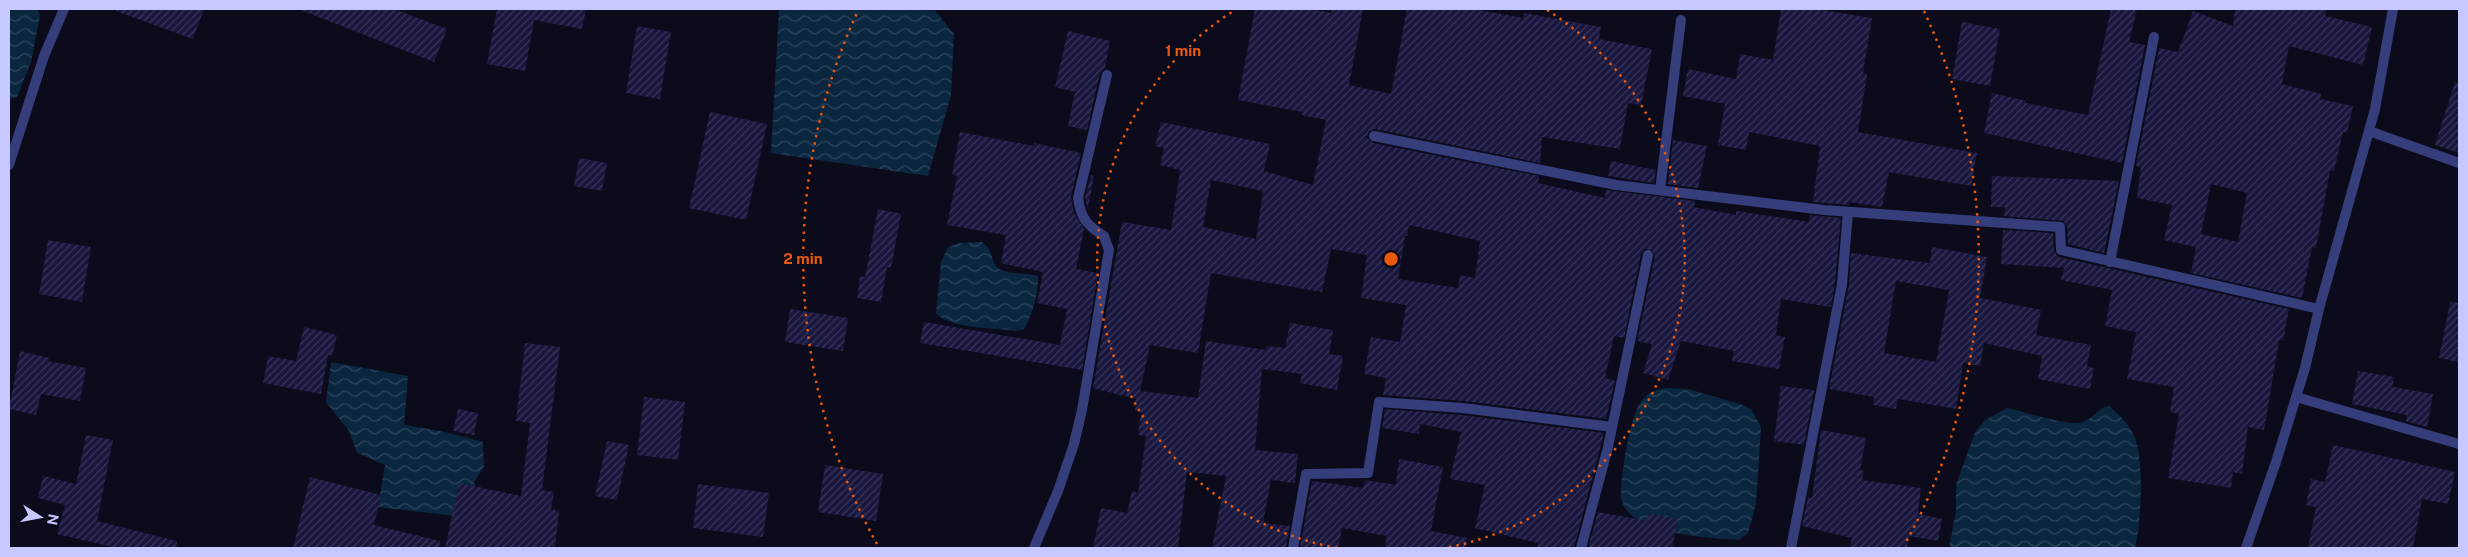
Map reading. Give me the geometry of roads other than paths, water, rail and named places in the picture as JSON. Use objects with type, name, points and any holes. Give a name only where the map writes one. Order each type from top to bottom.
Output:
[{"type":"street","points":[[9,165],[44,56],[64,9]]},
{"type":"street","points":[[2246,548],[2296,397],[2369,131],[2393,9]]},
{"type":"street","points":[[1660,190],[1681,20]]},
{"type":"street","points":[[2110,262],[2154,37]]},
{"type":"street","points":[[1034,548],[1058,491],[1074,444],[1109,250],[1104,236],[1091,228],[1080,214],[1078,198],[1107,75]]},
{"type":"street","points":[[2369,131],[2459,162]]},
{"type":"street","points":[[1374,136],[1616,185],[1848,212],[2060,227],[2061,250],[2319,309]]},
{"type":"street","points":[[1791,548],[1842,284],[1848,212]]},
{"type":"street","points":[[1581,548],[1612,427],[1648,255]]},
{"type":"street","points":[[2296,397],[2459,444]]},
{"type":"street","points":[[1294,548],[1306,474],[1368,472],[1379,402],[1463,408],[1612,427]]},
{"type":"water","points":[[9,9],[37,9],[40,15],[31,62],[17,97],[9,99]]},
{"type":"water","points":[[779,9],[934,9],[954,34],[951,95],[928,176],[771,153]]},
{"type":"water","points":[[982,242],[986,245],[994,262],[1001,270],[1038,276],[1034,303],[1024,329],[1015,331],[974,327],[953,323],[936,314],[941,262],[948,247],[959,243]]},
{"type":"water","points":[[331,362],[408,376],[404,425],[441,431],[483,442],[484,467],[474,482],[478,494],[473,518],[378,507],[385,465],[357,453],[349,431],[326,402]]},
{"type":"water","points":[[1666,388],[1688,389],[1743,405],[1751,409],[1761,427],[1756,504],[1748,533],[1739,540],[1666,531],[1639,520],[1629,513],[1623,505],[1621,496],[1622,476],[1635,413],[1641,401],[1647,395]]},
{"type":"water","points":[[2109,406],[2129,427],[2134,436],[2140,460],[2141,491],[2135,548],[1949,548],[1956,511],[1956,485],[1975,432],[1985,420],[2007,408],[2053,420],[2078,423],[2087,420],[2101,409]]}]
